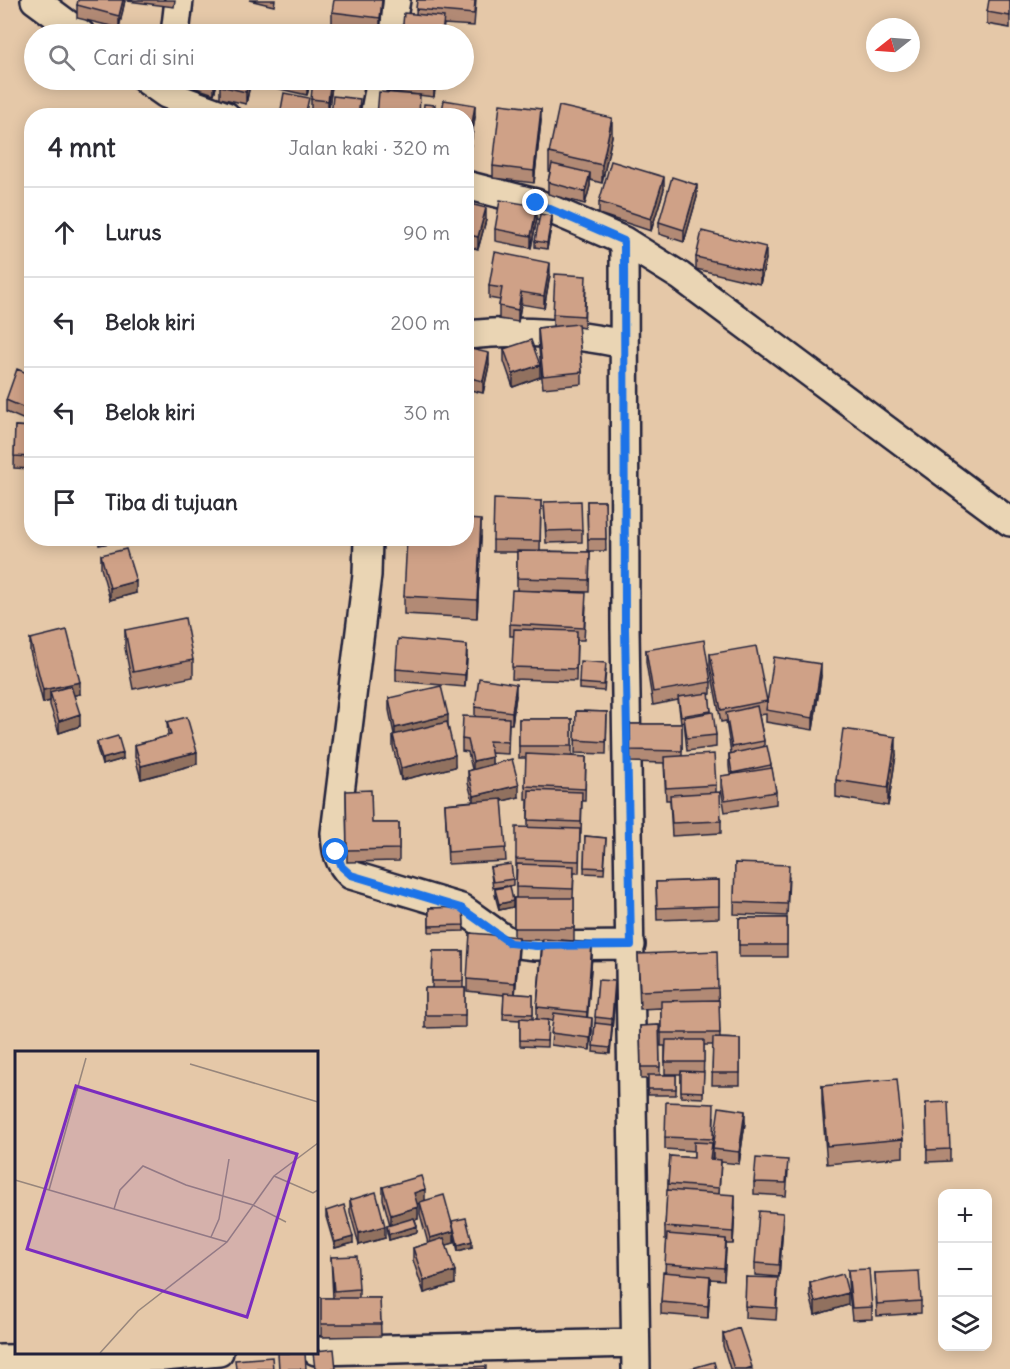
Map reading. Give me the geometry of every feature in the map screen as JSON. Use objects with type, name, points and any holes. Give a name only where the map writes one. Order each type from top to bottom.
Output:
[{"type":"street","points":[[35,0],[67,24]]},
{"type":"street","points":[[176,24],[179,0]]},
{"type":"street","points":[[392,24],[396,0]]},
{"type":"street","points":[[176,90],[211,108]]},
{"type":"street","points":[[376,108],[379,90]]},
{"type":"street","points":[[474,187],[536,203],[624,241],[680,276],[1010,522]]},
{"type":"street","points":[[318,1351],[636,1356],[625,628],[624,241]]},
{"type":"street","points":[[474,334],[503,331],[544,331],[572,333],[624,344]]},
{"type":"street","points":[[368,546],[367,575],[335,833],[336,852],[342,867],[351,875],[461,908],[510,943],[536,946],[631,945]]},
{"type":"street","points":[[0,1359],[163,1358],[208,1354]]},
{"type":"building","points":[[78,0],[123,0],[119,16],[77,5]]},
{"type":"building","points":[[334,0],[382,0],[380,18],[332,12]]},
{"type":"building","points":[[417,0],[475,0],[474,14],[416,9]]},
{"type":"building","points":[[989,0],[1010,0],[1010,16],[987,12]]},
{"type":"building","points":[[404,13],[444,17],[443,24],[403,24]]},
{"type":"building","points":[[312,90],[330,90],[328,101],[311,99]]},
{"type":"building","points":[[379,92],[420,95],[419,108],[378,108]]},
{"type":"building","points":[[284,93],[309,98],[307,108],[281,108]]},
{"type":"building","points":[[333,96],[360,99],[359,108],[332,108]]},
{"type":"building","points":[[444,100],[475,105],[474,111],[474,108],[442,108]]},
{"type":"building","points":[[424,104],[435,105],[435,108],[424,108]]},
{"type":"building","points":[[500,104],[541,109],[534,171],[493,166]]},
{"type":"building","points":[[559,106],[612,118],[602,165],[549,153]]},
{"type":"building","points":[[611,161],[664,177],[651,219],[599,202]]},
{"type":"building","points":[[552,164],[590,173],[585,192],[548,182]]},
{"type":"building","points":[[672,177],[697,185],[684,230],[659,222]]},
{"type":"building","points":[[500,200],[537,206],[531,236],[495,229]]},
{"type":"building","points":[[474,205],[486,208],[478,237],[474,236]]},
{"type":"building","points":[[540,214],[552,216],[547,243],[535,241]]},
{"type":"building","points":[[702,231],[766,247],[760,272],[696,257]]},
{"type":"building","points":[[495,252],[550,263],[544,296],[521,292],[518,310],[499,306],[502,288],[489,286]]},
{"type":"building","points":[[555,274],[586,276],[584,316],[553,314]]},
{"type":"building","points":[[578,324],[582,372],[543,376],[538,328]]},
{"type":"building","points":[[531,340],[540,365],[513,374],[504,349]]},
{"type":"building","points":[[474,350],[489,353],[483,381],[474,379]]},
{"type":"building","points":[[17,369],[24,372],[24,408],[6,400]]},
{"type":"building","points":[[15,426],[24,427],[24,457],[14,456]]},
{"type":"building","points":[[494,499],[541,501],[540,541],[493,540]]},
{"type":"building","points":[[581,501],[582,530],[546,531],[544,502]]},
{"type":"building","points":[[587,501],[605,501],[606,539],[588,539]]},
{"type":"building","points":[[474,520],[481,520],[477,600],[404,596],[407,546],[474,546]]},
{"type":"building","points":[[126,549],[136,581],[110,588],[101,555]]},
{"type":"building","points":[[517,551],[590,552],[589,580],[517,578]]},
{"type":"building","points":[[512,590],[586,593],[584,628],[510,624]]},
{"type":"building","points":[[185,618],[193,660],[133,672],[125,630]]},
{"type":"building","points":[[514,629],[577,631],[576,669],[512,667]]},
{"type":"building","points":[[67,630],[80,682],[43,690],[30,639]]},
{"type":"building","points":[[398,639],[467,645],[465,675],[396,669]]},
{"type":"building","points":[[704,640],[711,682],[653,692],[646,650]]},
{"type":"building","points":[[756,646],[767,701],[721,710],[710,654]]},
{"type":"building","points":[[774,657],[821,664],[813,718],[766,710]]},
{"type":"building","points":[[580,661],[606,663],[604,685],[579,683]]},
{"type":"building","points":[[479,678],[516,684],[512,712],[475,707]]},
{"type":"building","points":[[71,686],[80,714],[59,721],[50,692]]},
{"type":"building","points":[[441,686],[448,715],[395,728],[389,698]]},
{"type":"building","points":[[709,693],[711,711],[681,716],[678,697]]},
{"type":"building","points":[[757,706],[764,741],[732,747],[726,713]]},
{"type":"building","points":[[576,711],[607,712],[606,742],[575,740]]},
{"type":"building","points":[[713,712],[716,735],[687,738],[684,717]]},
{"type":"building","points":[[463,716],[509,718],[508,742],[489,741],[492,757],[473,761],[468,740],[462,739]]},
{"type":"building","points":[[187,717],[197,752],[141,766],[135,745],[171,735],[167,722]]},
{"type":"building","points":[[519,719],[572,719],[572,746],[519,746]]},
{"type":"building","points":[[447,722],[455,755],[401,768],[393,735]]},
{"type":"building","points":[[630,724],[682,724],[682,751],[630,750]]},
{"type":"building","points":[[843,729],[896,737],[888,788],[836,780]]},
{"type":"building","points":[[118,736],[123,753],[102,759],[97,742]]},
{"type":"building","points":[[767,746],[771,765],[732,773],[729,754]]},
{"type":"building","points":[[526,754],[586,757],[585,789],[525,786]]},
{"type":"building","points":[[714,754],[716,785],[666,788],[664,757]]},
{"type":"building","points":[[512,759],[519,785],[474,796],[468,771]]},
{"type":"building","points":[[772,768],[776,792],[725,800],[721,776]]},
{"type":"building","points":[[371,790],[372,823],[399,823],[399,849],[347,850],[346,791]]},
{"type":"building","points":[[529,790],[582,792],[581,822],[528,820]]},
{"type":"building","points":[[720,792],[721,821],[672,823],[670,795]]},
{"type":"building","points":[[502,799],[506,848],[448,852],[445,804]]},
{"type":"building","points":[[516,827],[580,829],[579,861],[516,859]]},
{"type":"building","points":[[585,836],[606,838],[604,868],[584,867]]},
{"type":"building","points":[[735,863],[789,865],[787,904],[734,902]]},
{"type":"building","points":[[511,864],[513,879],[493,882],[490,867]]},
{"type":"building","points":[[517,864],[574,866],[573,889],[516,887]]},
{"type":"building","points":[[719,880],[719,906],[657,908],[656,882]]},
{"type":"building","points":[[510,886],[513,901],[499,904],[495,889]]},
{"type":"building","points":[[514,898],[574,898],[574,928],[514,928]]},
{"type":"building","points":[[463,907],[464,925],[429,926],[429,908]]},
{"type":"building","points":[[739,918],[787,918],[787,945],[739,945]]},
{"type":"building","points":[[470,933],[519,937],[515,983],[467,979]]},
{"type":"building","points":[[543,939],[592,943],[587,1012],[537,1007]]},
{"type":"building","points":[[433,951],[463,951],[463,981],[432,981]]},
{"type":"building","points":[[717,951],[718,988],[640,991],[638,954]]},
{"type":"building","points":[[598,980],[615,981],[612,1019],[595,1017]]},
{"type":"building","points":[[425,988],[465,988],[465,1015],[425,1015]]},
{"type":"building","points":[[504,993],[533,995],[533,1014],[503,1013]]},
{"type":"building","points":[[719,1000],[720,1033],[661,1033],[661,1001]]},
{"type":"building","points":[[554,1013],[592,1018],[590,1038],[551,1033]]},
{"type":"building","points":[[520,1018],[548,1020],[547,1041],[520,1040]]},
{"type":"building","points":[[595,1023],[612,1025],[610,1048],[593,1046]]},
{"type":"building","points":[[659,1025],[660,1067],[641,1067],[640,1026]]},
{"type":"building","points":[[713,1038],[740,1039],[740,1073],[712,1073]]},
{"type":"building","points":[[666,1040],[704,1040],[704,1062],[665,1062]]},
{"type":"building","points":[[681,1071],[704,1072],[703,1092],[681,1091]]},
{"type":"building","points":[[648,1075],[676,1075],[676,1089],[648,1089]]},
{"type":"building","points":[[897,1079],[903,1139],[827,1146],[822,1086]]},
{"type":"building","points":[[666,1102],[714,1104],[713,1139],[665,1137]]},
{"type":"building","points":[[948,1102],[950,1149],[927,1150],[926,1103]]},
{"type":"building","points":[[719,1107],[745,1111],[739,1152],[713,1149]]},
{"type":"building","points":[[694,1142],[712,1143],[710,1159],[721,1160],[719,1188],[668,1184],[670,1156],[694,1158]]},
{"type":"building","points":[[756,1158],[788,1160],[786,1183],[754,1182]]},
{"type":"building","points":[[421,1176],[425,1189],[414,1193],[418,1207],[391,1215],[383,1187]]},
{"type":"building","points":[[667,1190],[735,1195],[733,1232],[665,1227]]},
{"type":"building","points":[[376,1192],[385,1226],[359,1233],[350,1200]]},
{"type":"building","points":[[444,1195],[454,1231],[430,1238],[420,1202]]},
{"type":"building","points":[[344,1205],[353,1237],[335,1242],[326,1211]]},
{"type":"building","points":[[759,1211],[783,1213],[779,1265],[755,1263]]},
{"type":"building","points":[[414,1218],[417,1226],[389,1234],[387,1226]]},
{"type":"building","points":[[466,1218],[472,1241],[458,1245],[452,1221]]},
{"type":"building","points":[[667,1234],[726,1239],[724,1268],[665,1264]]},
{"type":"building","points":[[444,1238],[455,1271],[424,1281],[413,1248]]},
{"type":"building","points":[[357,1256],[359,1289],[334,1291],[331,1257]]},
{"type":"building","points":[[869,1269],[872,1307],[852,1308],[848,1270]]},
{"type":"building","points":[[919,1271],[921,1301],[877,1304],[875,1273]]},
{"type":"building","points":[[663,1272],[710,1276],[708,1306],[661,1302]]},
{"type":"building","points":[[843,1274],[848,1293],[815,1302],[810,1283]]},
{"type":"building","points":[[746,1277],[778,1278],[776,1308],[745,1306]]},
{"type":"building","points":[[321,1298],[380,1298],[381,1324],[321,1324]]},
{"type":"building","points":[[739,1328],[752,1367],[746,1369],[734,1369],[723,1334]]},
{"type":"building","points":[[334,1349],[336,1369],[315,1369],[313,1354],[318,1354],[318,1351]]},
{"type":"building","points":[[278,1354],[305,1354],[306,1369],[279,1369]]},
{"type":"building","points":[[272,1357],[273,1369],[236,1369],[235,1360]]},
{"type":"building","points":[[714,1362],[716,1369],[689,1369]]},
{"type":"building","points":[[486,1366],[486,1369],[454,1369],[454,1368]]},
{"type":"building","points":[[450,1367],[450,1369],[429,1369],[429,1368]]},
{"type":"route","points":[[336,852],[342,867],[351,875],[461,908],[510,943],[536,946],[631,945],[625,628],[624,241],[536,203]]}]
